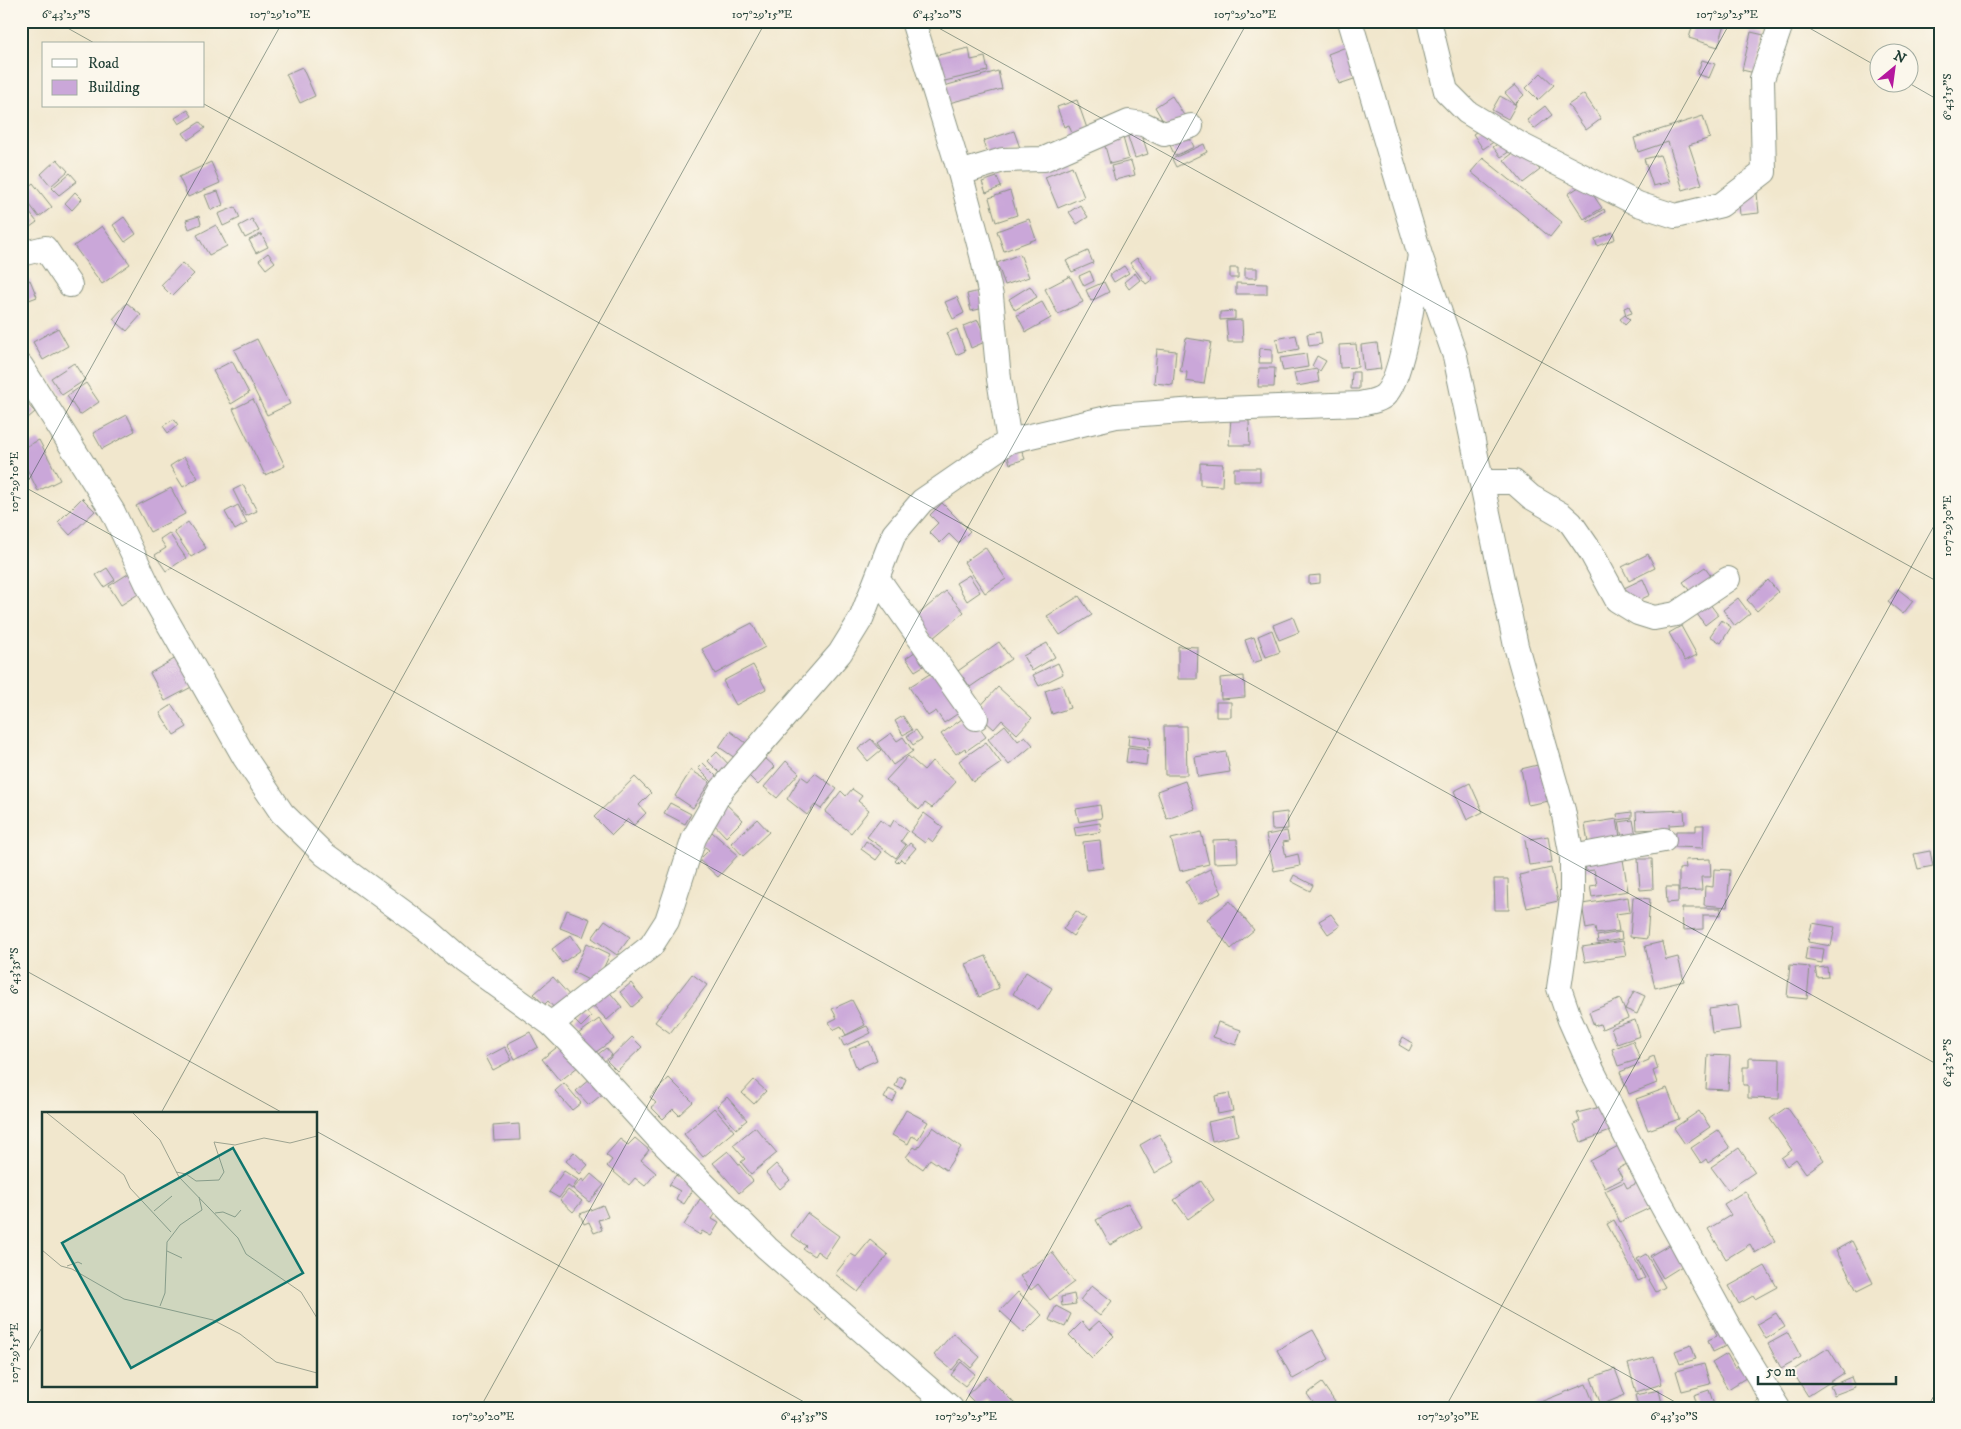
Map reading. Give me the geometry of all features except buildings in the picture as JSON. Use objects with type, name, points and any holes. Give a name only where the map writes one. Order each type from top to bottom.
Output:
[{"type":"street","points":[[913,21],[960,173],[991,296],[1009,441]]},
{"type":"street","points":[[1350,21],[1420,255],[1455,356],[1516,646],[1556,780],[1572,857],[1572,899],[1559,988],[1570,1020],[1593,1072],[1653,1189],[1731,1331],[1778,1408]]},
{"type":"street","points":[[1429,21],[1446,91],[1467,112],[1521,145],[1563,164],[1638,204],[1675,216],[1721,205],[1764,172],[1762,79],[1782,21]]},
{"type":"street","points":[[960,173],[1003,160],[1044,159],[1129,122],[1143,124],[1156,132],[1164,134],[1191,126]]},
{"type":"street","points":[[21,254],[45,248],[70,285]]},
{"type":"street","points":[[551,1024],[651,946],[667,922],[694,838],[722,789],[851,638],[878,579],[894,534],[908,515],[922,501],[1009,441],[1116,416],[1196,410],[1360,404],[1374,401],[1384,396],[1391,387],[1397,373],[1420,255]]},
{"type":"street","points":[[21,366],[113,512],[154,598],[245,758],[282,813],[324,854],[429,931],[462,960],[551,1024],[586,1059],[656,1136],[768,1248],[951,1408]]},
{"type":"street","points":[[1482,482],[1514,482],[1531,497],[1562,515],[1571,523],[1591,552],[1617,600],[1638,613],[1654,618],[1676,614],[1728,579]]},
{"type":"street","points":[[878,579],[976,718]]},
{"type":"street","points":[[1572,857],[1664,840]]}]
